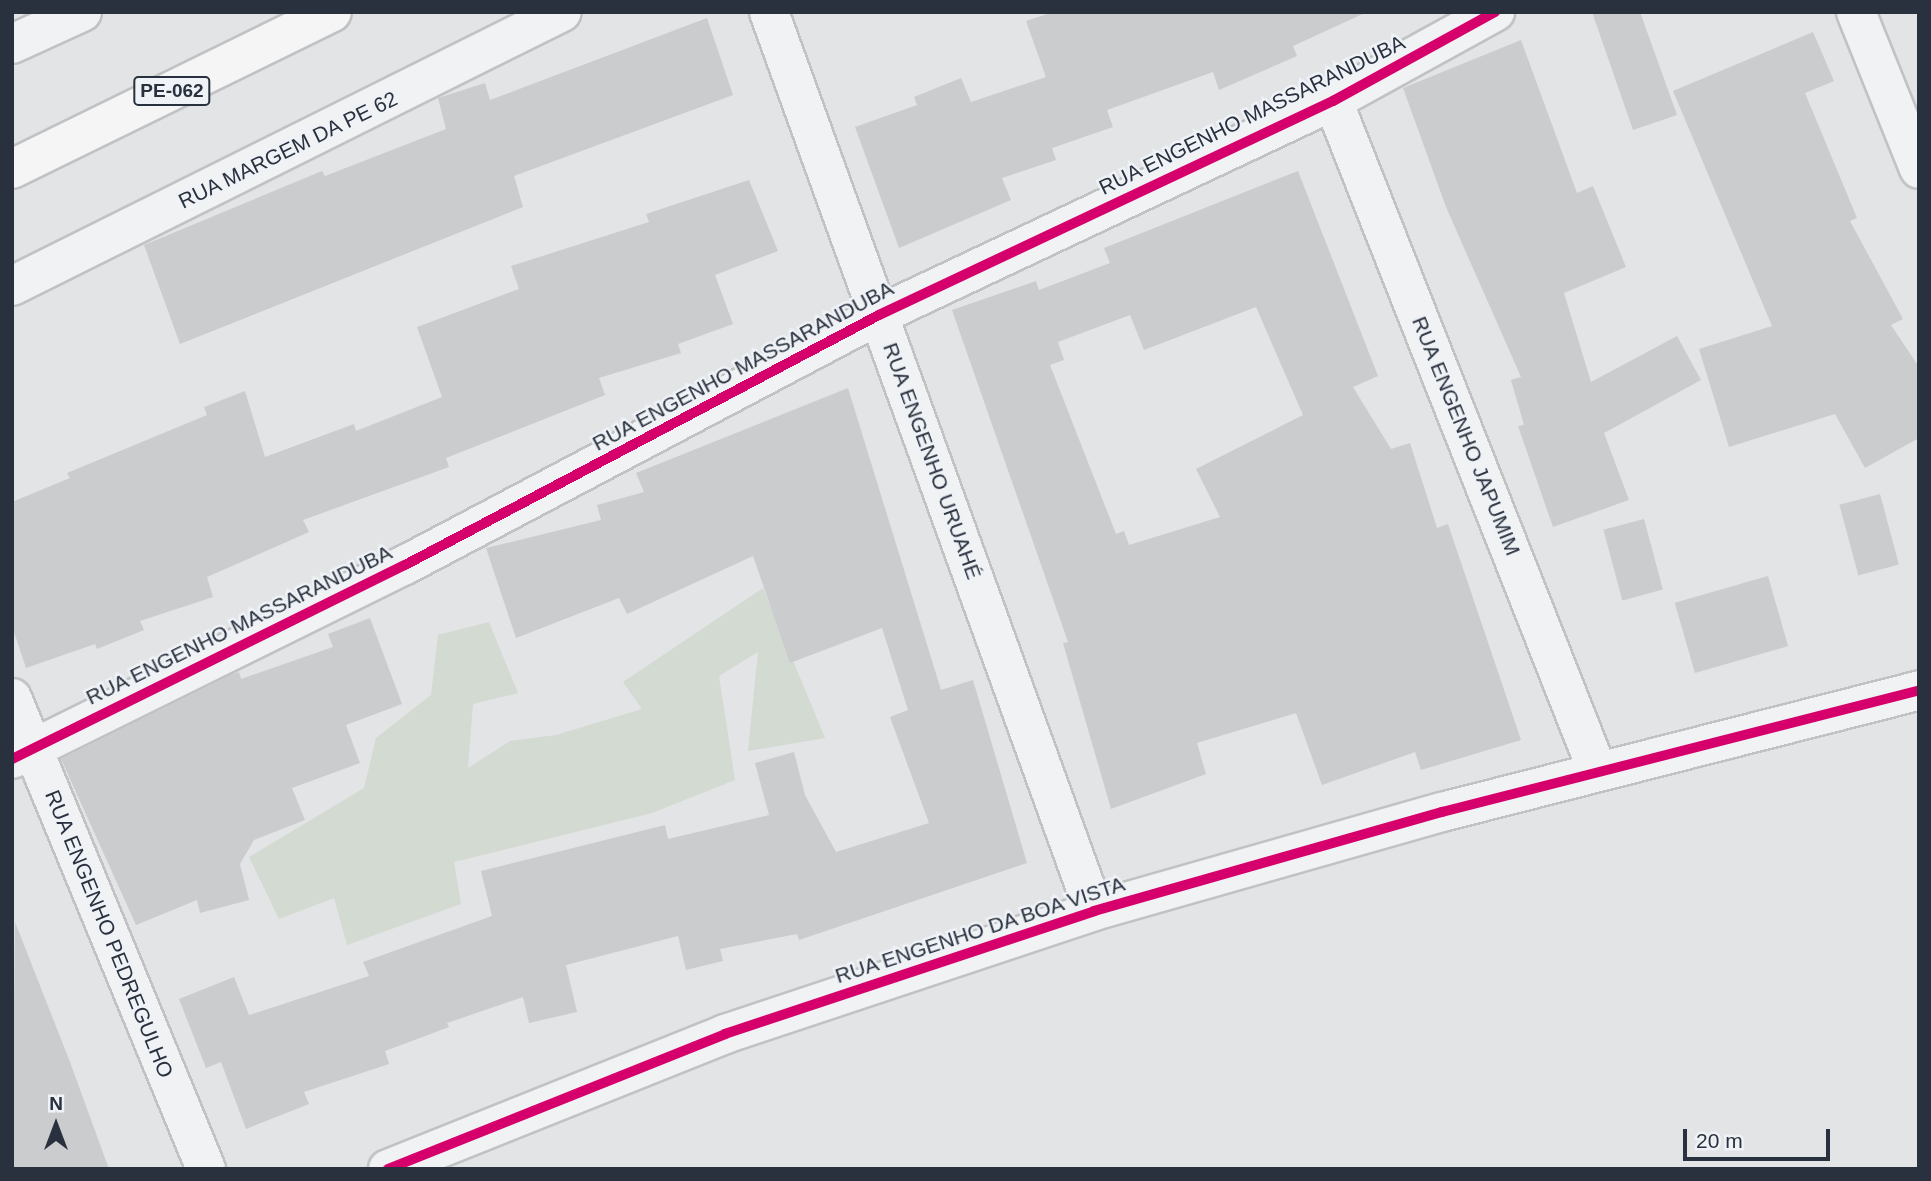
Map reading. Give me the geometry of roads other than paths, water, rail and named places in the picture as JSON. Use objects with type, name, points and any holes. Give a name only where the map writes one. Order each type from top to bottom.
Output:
[{"type":"main road","name":"PE-062","points":[[12,169],[331,12]]},
{"type":"street","points":[[12,44],[82,12]]},
{"type":"street","name":"RUA MARGEM DA PE 62","points":[[12,286],[562,12]]},
{"type":"street","name":"RUA ENGENHO URUAHÉ","points":[[769,12],[1094,911]]},
{"type":"street","name":"RUA ENGENHO MASSARANDUBA","points":[[23,754],[405,565],[879,315],[1333,101],[1495,12]]},
{"type":"street","points":[[1857,12],[1919,169]]},
{"type":"street","name":"RUA ENGENHO JAPUMIM","points":[[1333,101],[1597,770]]},
{"type":"street","name":"RUA ENGENHO DA BOA VISTA","points":[[388,1169],[725,1034],[1094,911],[1597,770],[1919,690]]},
{"type":"street","name":"RUA ENGENHO PEDREGULHO","points":[[12,698],[23,754],[206,1169]]}]
